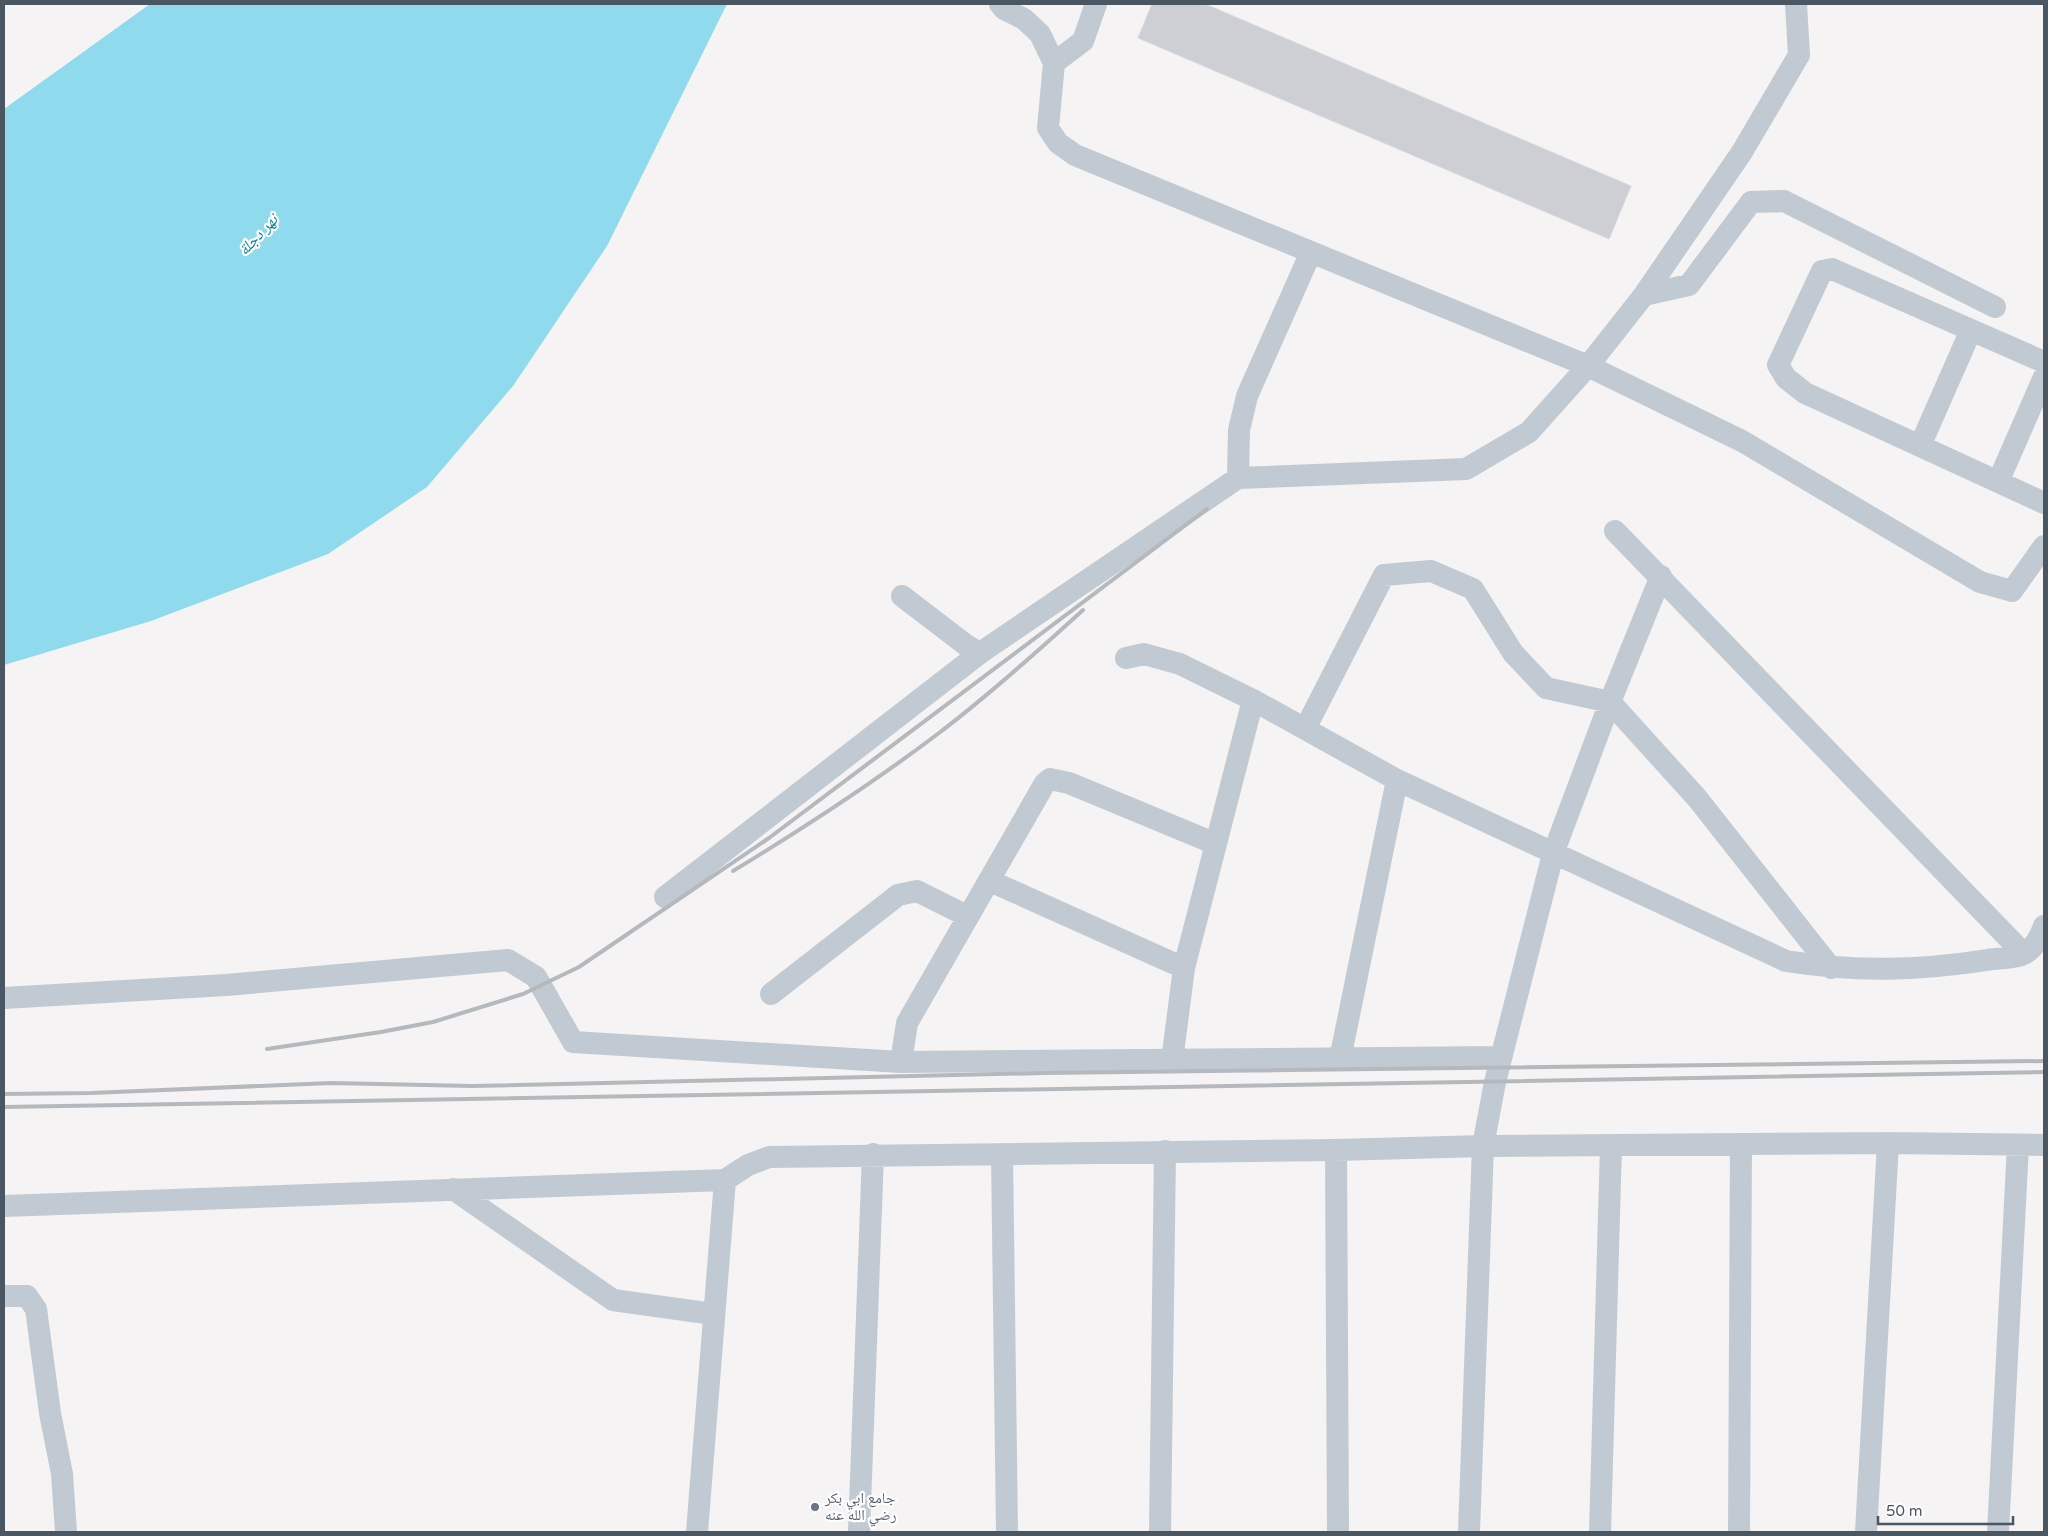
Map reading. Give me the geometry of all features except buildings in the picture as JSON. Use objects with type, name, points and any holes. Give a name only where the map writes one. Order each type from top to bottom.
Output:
[{"type":"street","points":[[1000,4],[1004,9],[1024,19],[1040,34],[1054,63],[1048,128],[1058,144],[1075,155],[1588,366],[1742,441],[1980,582],[2012,591],[2044,546]]},
{"type":"street","points":[[1054,63],[1083,41],[1096,4]]},
{"type":"street","points":[[665,896],[980,653],[1238,478],[1466,469],[1529,432],[1588,366],[1644,295],[1742,152],[1798,55],[1796,4]]},
{"type":"street","points":[[1644,295],[1689,285],[1751,202],[1784,201],[1995,307]]},
{"type":"street","points":[[1238,478],[1239,430],[1247,396],[1311,252]]},
{"type":"street","points":[[2044,362],[1832,269],[1822,271],[1778,365],[1786,378],[1805,393],[2044,503]]},
{"type":"street","points":[[1920,446],[1971,330]]},
{"type":"street","points":[[1998,482],[2044,376]]},
{"type":"street","points":[[1615,530],[2024,954]]},
{"type":"street","points":[[1304,729],[1384,575],[1430,571],[1473,589],[1514,653],[1546,688],[1610,702],[1697,798],[1831,968]]},
{"type":"street","points":[[1468,1532],[1483,1146],[1501,1057],[1553,854],[1610,702],[1661,576]]},
{"type":"street","points":[[902,596],[966,645],[980,653]]},
{"type":"street","points":[[1126,658],[1144,654],[1180,664],[1253,700],[1397,780],[1553,854],[1786,960],[1831,968],[1864,970],[1936,968],[2024,954],[2038,941],[2044,926]]},
{"type":"street","points":[[1172,1061],[1184,968],[1253,700]]},
{"type":"street","points":[[901,1062],[907,1023],[1045,783],[1054,778],[1216,844]]},
{"type":"street","points":[[1340,1060],[1397,780]]},
{"type":"street","points":[[990,881],[1184,968]]},
{"type":"street","points":[[771,994],[898,895],[917,891],[967,916]]},
{"type":"street","points":[[4,998],[226,985],[508,960],[536,976],[573,1042],[901,1062],[1340,1060],[1501,1057]]},
{"type":"street","points":[[1866,1532],[1888,1143]]},
{"type":"street","points":[[4,1206],[453,1188],[726,1180],[748,1165],[769,1157],[873,1154],[1336,1150],[1483,1146],[1888,1143],[2044,1145]]},
{"type":"street","points":[[1739,1532],[1741,1144]]},
{"type":"street","points":[[1600,1532],[1611,1145]]},
{"type":"street","points":[[1998,1532],[2018,1145]]},
{"type":"street","points":[[1336,1150],[1338,1532]]},
{"type":"street","points":[[1160,1532],[1165,1152]]},
{"type":"street","points":[[859,1532],[873,1154]]},
{"type":"street","points":[[1002,1154],[1007,1532]]},
{"type":"street","points":[[704,1532],[713,1314],[726,1180]]},
{"type":"street","points":[[453,1188],[613,1300],[713,1314]]},
{"type":"street","points":[[4,1296],[27,1296],[36,1309],[50,1413],[62,1474],[66,1532]]},
{"type":"water","name":"نهر دجلة","points":[[150,4],[727,4],[607,246],[513,386],[427,487],[328,554],[151,621],[4,665],[4,109]]},
{"type":"railway","points":[[267,1049],[381,1032],[433,1022],[523,994],[579,967],[769,838],[1207,509]]},
{"type":"railway","points":[[733,871],[838,805],[958,719],[1083,610]]},
{"type":"railway","points":[[4,1094],[91,1093],[331,1083],[472,1086],[1044,1073],[2044,1061]]},
{"type":"railway","points":[[4,1107],[2044,1072]]},
{"type":"place","name":"جامع ابي بكر رضي الله عنه","points":[[815,1507]]}]
